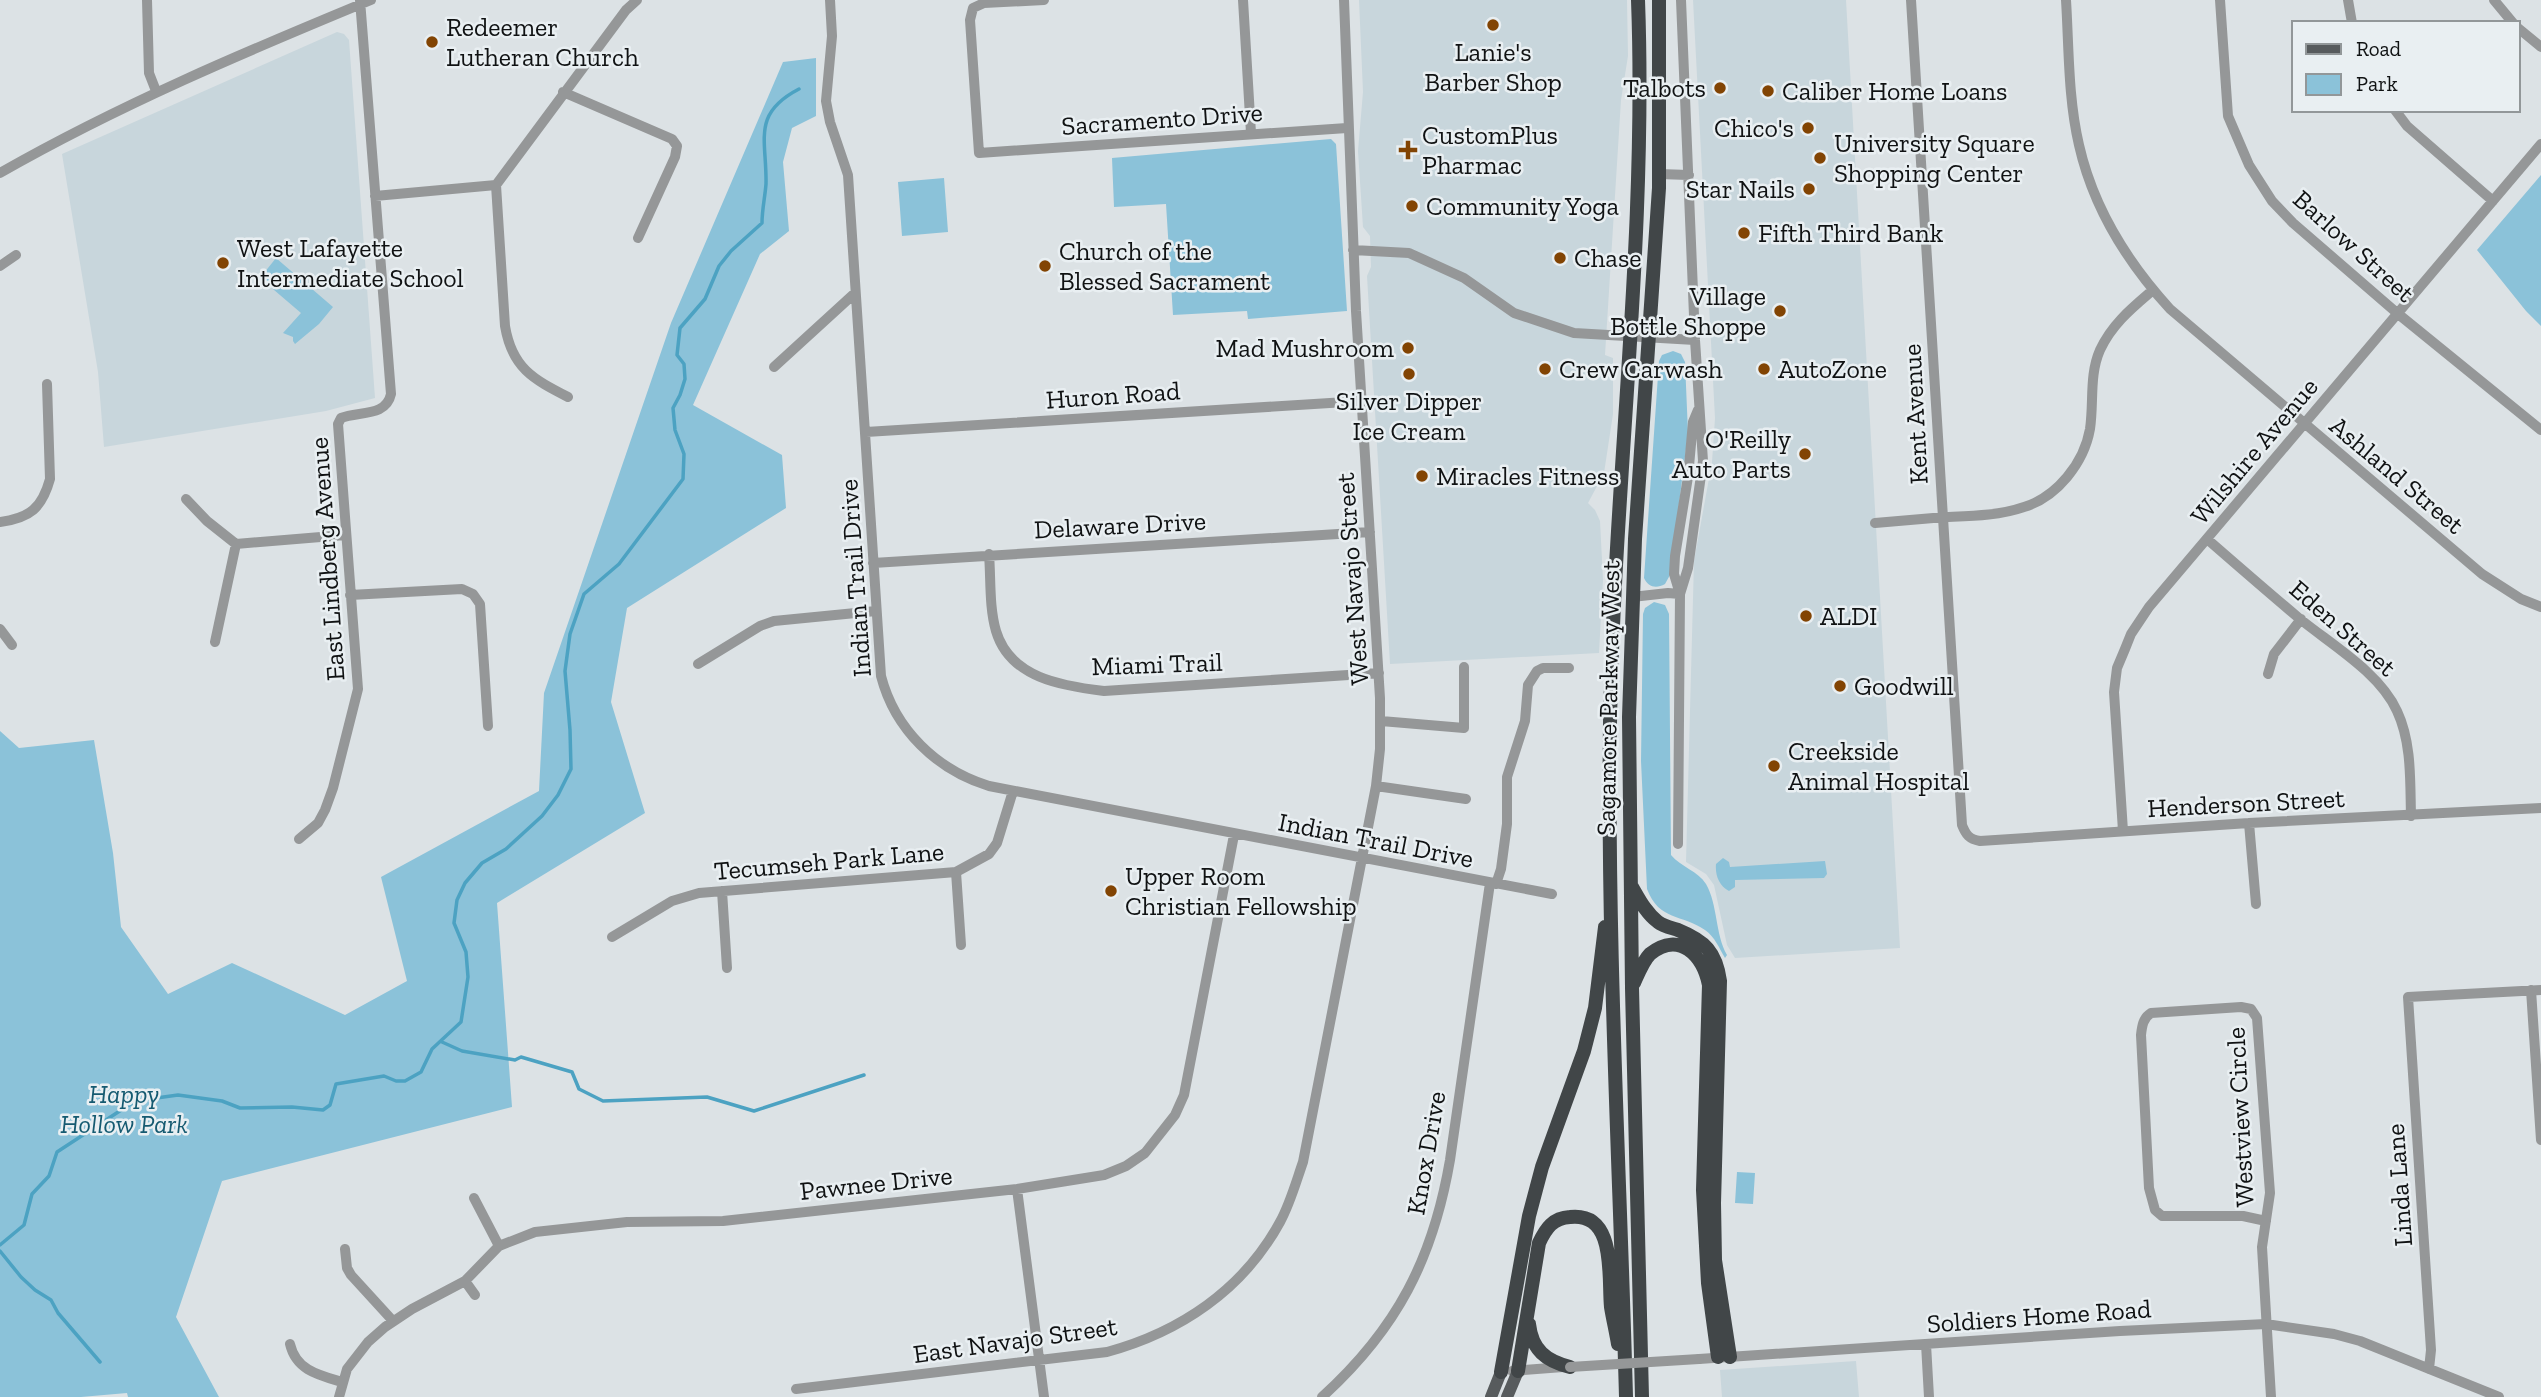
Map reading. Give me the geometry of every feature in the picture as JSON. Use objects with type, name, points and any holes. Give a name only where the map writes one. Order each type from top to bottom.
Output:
[{"type":"highway","name":"Sagamore Parkway West","points":[[1626,1397],[1611,887],[1610,722],[1638,159],[1638,0]]},
{"type":"highway","name":"Sagamore Parkway West","points":[[1642,1397],[1632,988],[1629,717],[1632,597],[1658,174],[1659,0]]},
{"type":"highway","points":[[1631,886],[1647,911],[1659,923],[1698,939],[1716,959],[1720,981],[1714,1203],[1724,1357]]},
{"type":"highway","points":[[1501,1372],[1529,1216],[1542,1167],[1584,1051],[1595,1008],[1611,887]]},
{"type":"highway","points":[[1632,988],[1648,956],[1670,946],[1687,948],[1697,955],[1706,968],[1709,985],[1704,1230],[1724,1357]]},
{"type":"highway","points":[[1518,1371],[1539,1243],[1545,1231],[1562,1218],[1583,1217],[1594,1223],[1607,1243],[1611,1308],[1626,1378]]},
{"type":"highway","points":[[1528,1316],[1534,1346],[1554,1363],[1570,1367]]},
{"type":"main road","points":[[1507,1397],[1518,1371]]},
{"type":"main road","points":[[1491,1397],[1501,1372]]},
{"type":"street","points":[[147,0],[149,73],[156,91]]},
{"type":"street","points":[[0,173],[60,139],[156,91],[360,2],[371,0]]},
{"type":"street","points":[[568,397],[534,380],[516,360],[509,346],[505,326],[496,186],[563,92],[626,10],[637,0]]},
{"type":"street","name":"Indian Trail Drive","points":[[830,0],[832,36],[826,101],[832,130],[848,175],[881,676],[890,704],[903,727],[925,749],[962,776],[1013,791],[1552,894]]},
{"type":"street","name":"Sacramento Drive","points":[[1044,0],[984,3],[973,8],[970,20],[979,153],[1347,128]]},
{"type":"street","points":[[1243,0],[1251,133]]},
{"type":"street","name":"West Navajo Street","points":[[1344,0],[1353,250],[1381,721],[1376,786],[1362,858]]},
{"type":"street","points":[[1678,844],[1680,594],[1674,574],[1693,422],[1698,410],[1681,0]]},
{"type":"street","name":"Kent Avenue","points":[[1910,0],[1962,825]]},
{"type":"street","name":"Ashland Street","points":[[2066,0],[2071,94],[2079,145],[2087,173],[2101,209],[2119,241],[2153,290],[2170,309],[2482,575],[2521,599],[2541,607]]},
{"type":"street","name":"Barlow Street","points":[[2220,0],[2226,101],[2231,126],[2249,165],[2272,201],[2293,223],[2397,313],[2541,430]]},
{"type":"street","points":[[2348,0],[2352,21]]},
{"type":"street","points":[[2494,0],[2511,21]]},
{"type":"street","name":"East Lindberg Avenue","points":[[299,839],[318,823],[325,810],[358,689],[338,424],[341,418],[347,416],[381,410],[391,394],[360,2]]},
{"type":"street","points":[[2520,30],[2541,47]]},
{"type":"street","points":[[563,92],[672,139],[677,146],[676,157],[638,238]]},
{"type":"street","points":[[2397,112],[2407,125],[2493,201]]},
{"type":"street","name":"Wilshire Avenue","points":[[2123,831],[2114,692],[2118,668],[2131,634],[2148,607],[2541,144]]},
{"type":"street","points":[[1658,174],[1689,175]]},
{"type":"street","points":[[375,196],[496,186]]},
{"type":"street","points":[[1353,250],[1409,253],[1464,278],[1514,313],[1574,333],[1695,340]]},
{"type":"street","points":[[0,266],[16,255]]},
{"type":"street","points":[[1875,523],[1997,513],[2025,507],[2050,494],[2076,465],[2087,437],[2093,375],[2099,352],[2120,319],[2153,290]]},
{"type":"street","points":[[774,367],[855,293]]},
{"type":"street","points":[[0,522],[18,520],[33,511],[43,501],[47,490],[50,478],[47,384]]},
{"type":"street","name":"Huron Road","points":[[866,432],[1362,401]]},
{"type":"street","points":[[187,499],[207,521],[236,544],[345,535]]},
{"type":"street","name":"Delaware Drive","points":[[873,563],[1370,532]]},
{"type":"street","name":"Eden Street","points":[[2207,539],[2354,661],[2387,693],[2402,722],[2409,759],[2411,816]]},
{"type":"street","points":[[215,642],[236,544]]},
{"type":"street","name":"Miami Trail","points":[[989,554],[996,631],[1015,662],[1042,679],[1104,691],[1378,673]]},
{"type":"street","points":[[350,595],[462,589],[473,594],[480,604],[488,726]]},
{"type":"street","points":[[1632,597],[1680,594]]},
{"type":"street","points":[[698,664],[760,626],[774,621],[876,611]]},
{"type":"street","points":[[2268,674],[2274,654],[2301,619]]},
{"type":"street","points":[[0,629],[12,645]]},
{"type":"street","points":[[1381,721],[1464,728],[1464,667]]},
{"type":"street","name":"Knox Drive","points":[[1322,1397],[1367,1352],[1396,1312],[1419,1271],[1433,1231],[1444,1196],[1493,883],[1501,869],[1507,824],[1507,777],[1525,721],[1528,685],[1536,671],[1543,668],[1569,668]]},
{"type":"street","points":[[1376,786],[1466,799]]},
{"type":"street","name":"Tecumseh Park Lane","points":[[612,937],[672,901],[699,893],[957,872],[989,854],[997,843],[1013,791]]},
{"type":"street","name":"Henderson Street","points":[[1962,825],[1972,840],[1980,842],[2249,823],[2541,808]]},
{"type":"street","points":[[2249,823],[2256,904]]},
{"type":"street","name":"Pawnee Drive","points":[[340,1397],[342,1382],[356,1355],[393,1321],[465,1280],[499,1246],[535,1232],[601,1223],[723,1221],[1017,1189],[1104,1175],[1126,1166],[1145,1153],[1175,1115],[1184,1095],[1234,835]]},
{"type":"street","name":"East Navajo Street","points":[[796,1389],[1107,1352],[1160,1334],[1209,1305],[1245,1270],[1266,1244],[1280,1221],[1303,1162],[1362,858]]},
{"type":"street","points":[[957,872],[961,945]]},
{"type":"street","points":[[722,891],[727,968]]},
{"type":"street","points":[[2536,990],[2541,1140]]},
{"type":"street","name":"Linda Lane","points":[[2429,1369],[2431,1350],[2408,997],[2536,990]]},
{"type":"street","name":"Westview Circle","points":[[2266,1221],[2223,1215],[2162,1216],[2155,1210],[2149,1188],[2141,1035],[2142,1024],[2151,1013],[2241,1007],[2255,1012],[2260,1029],[2270,1193],[2266,1221],[2262,1247],[2271,1397]]},
{"type":"street","points":[[1017,1189],[1044,1397]]},
{"type":"street","points":[[474,1198],[499,1246]]},
{"type":"street","points":[[345,1249],[347,1268],[351,1275],[393,1321]]},
{"type":"street","points":[[465,1280],[475,1295]]},
{"type":"street","name":"Soldiers Home Road","points":[[1501,1372],[2120,1331],[2266,1324],[2334,1334],[2360,1341],[2499,1397]]},
{"type":"street","points":[[290,1344],[293,1356],[300,1364],[321,1376],[342,1382]]},
{"type":"street","points":[[1926,1344],[1929,1397]]},
{"type":"shaded area","points":[[1359,0],[1627,0],[1628,56],[1621,100],[1605,355],[1613,358],[1613,414],[1604,473],[1588,503],[1600,521],[1603,580],[1599,653],[1390,664],[1367,276],[1371,267],[1370,236],[1363,227],[1358,151],[1363,92]]},
{"type":"shaded area","points":[[1693,0],[1846,0],[1900,948],[1735,958],[1727,945],[1714,885],[1706,874],[1686,862],[1694,561],[1712,462],[1715,418]]},
{"type":"shaded area","name":"West Lafayette Intermediate School","points":[[337,32],[344,34],[349,40],[375,398],[326,411],[104,447],[98,372],[62,154]]},
{"type":"shaded area","points":[[1856,1361],[1859,1397],[1722,1397],[1720,1370]]},
{"type":"green space","name":"Happy Hollow Park","points":[[816,58],[816,116],[792,128],[783,162],[789,231],[760,254],[693,405],[782,455],[786,508],[627,608],[611,702],[645,813],[497,903],[512,1107],[222,1181],[176,1317],[219,1397],[128,1397],[127,1393],[81,1397],[0,1397],[0,731],[19,748],[94,740],[113,853],[121,927],[168,994],[232,963],[345,1015],[407,981],[381,877],[539,791],[544,693],[671,323],[783,62]]},
{"type":"green space","points":[[1331,139],[1336,144],[1347,311],[1248,319],[1247,311],[1173,315],[1166,204],[1114,207],[1112,158]]},
{"type":"green space","points":[[2541,175],[2541,326],[2477,250]]},
{"type":"green space","points":[[944,178],[948,232],[902,236],[898,182]]},
{"type":"green space","points":[[276,258],[333,307],[319,324],[295,344],[293,337],[283,333],[301,313],[260,278]]},
{"type":"green space","points":[[1673,351],[1681,354],[1685,362],[1688,433],[1670,575],[1665,584],[1655,587],[1644,578],[1659,361],[1662,355]]},
{"type":"green space","points":[[1654,602],[1665,605],[1669,614],[1671,855],[1706,884],[1727,955],[1725,958],[1708,933],[1658,907],[1647,889],[1641,761],[1643,614],[1645,608]]},
{"type":"green space","points":[[1723,858],[1729,862],[1730,867],[1825,861],[1827,874],[1824,878],[1735,880],[1735,887],[1729,891],[1720,883],[1716,872],[1716,864]]},
{"type":"green space","points":[[1737,1172],[1755,1173],[1753,1204],[1735,1203]]},
{"type":"waterway","points":[[0,1245],[24,1225],[32,1194],[49,1176],[57,1152],[135,1101],[178,1095],[222,1101],[240,1108],[292,1107],[323,1110],[330,1105],[336,1084],[384,1076],[405,1081],[421,1072],[432,1049],[461,1022],[468,977],[466,952],[454,923],[457,900],[465,883],[482,863],[506,849],[542,816],[558,795],[571,769],[565,671],[570,634],[584,594],[619,564],[683,479],[684,454],[675,430],[673,408],[685,379],[684,364],[677,355],[680,328],[705,299],[719,266],[731,251],[762,223],[766,184],[764,141],[768,118],[784,98],[799,89]]},
{"type":"waterway","points":[[442,1042],[462,1051],[515,1060],[521,1057],[572,1072],[579,1089],[603,1101],[707,1097],[754,1111],[864,1075]]},
{"type":"waterway","points":[[0,1251],[21,1277],[51,1300],[58,1313],[100,1362]]},
{"type":"place","name":"Lanie's Barber Shop","points":[[1493,25]]},
{"type":"place","name":"Redeemer Lutheran Church","points":[[432,42]]},
{"type":"place","name":"Talbots","points":[[1720,88]]},
{"type":"place","name":"Caliber Home Loans","points":[[1768,91]]},
{"type":"place","name":"Chico's","points":[[1808,128]]},
{"type":"place","name":"CustomPlus Pharmac","points":[[1408,150]]},
{"type":"place","name":"University Square Shopping Center","points":[[1820,158]]},
{"type":"place","name":"Star Nails","points":[[1809,189]]},
{"type":"place","name":"Community Yoga","points":[[1412,206]]},
{"type":"place","name":"Fifth Third Bank","points":[[1744,233]]},
{"type":"place","name":"Chase","points":[[1560,258]]},
{"type":"place","name":"West Lafayette Intermediate School","points":[[223,263]]},
{"type":"place","name":"Church of the Blessed Sacrament","points":[[1045,266]]},
{"type":"place","name":"Village Bottle Shoppe","points":[[1780,311]]},
{"type":"place","name":"Mad Mushroom","points":[[1408,348]]},
{"type":"place","name":"Crew Carwash","points":[[1545,369]]},
{"type":"place","name":"AutoZone","points":[[1764,369]]},
{"type":"place","name":"Silver Dipper Ice Cream","points":[[1409,374]]},
{"type":"place","name":"O'Reilly Auto Parts","points":[[1805,454]]},
{"type":"place","name":"Miracles Fitness","points":[[1422,476]]},
{"type":"place","name":"ALDI","points":[[1806,616]]},
{"type":"place","name":"Goodwill","points":[[1840,686]]},
{"type":"place","name":"Creekside Animal Hospital","points":[[1774,766]]},
{"type":"place","name":"Upper Room Christian Fellowship","points":[[1111,891]]}]
